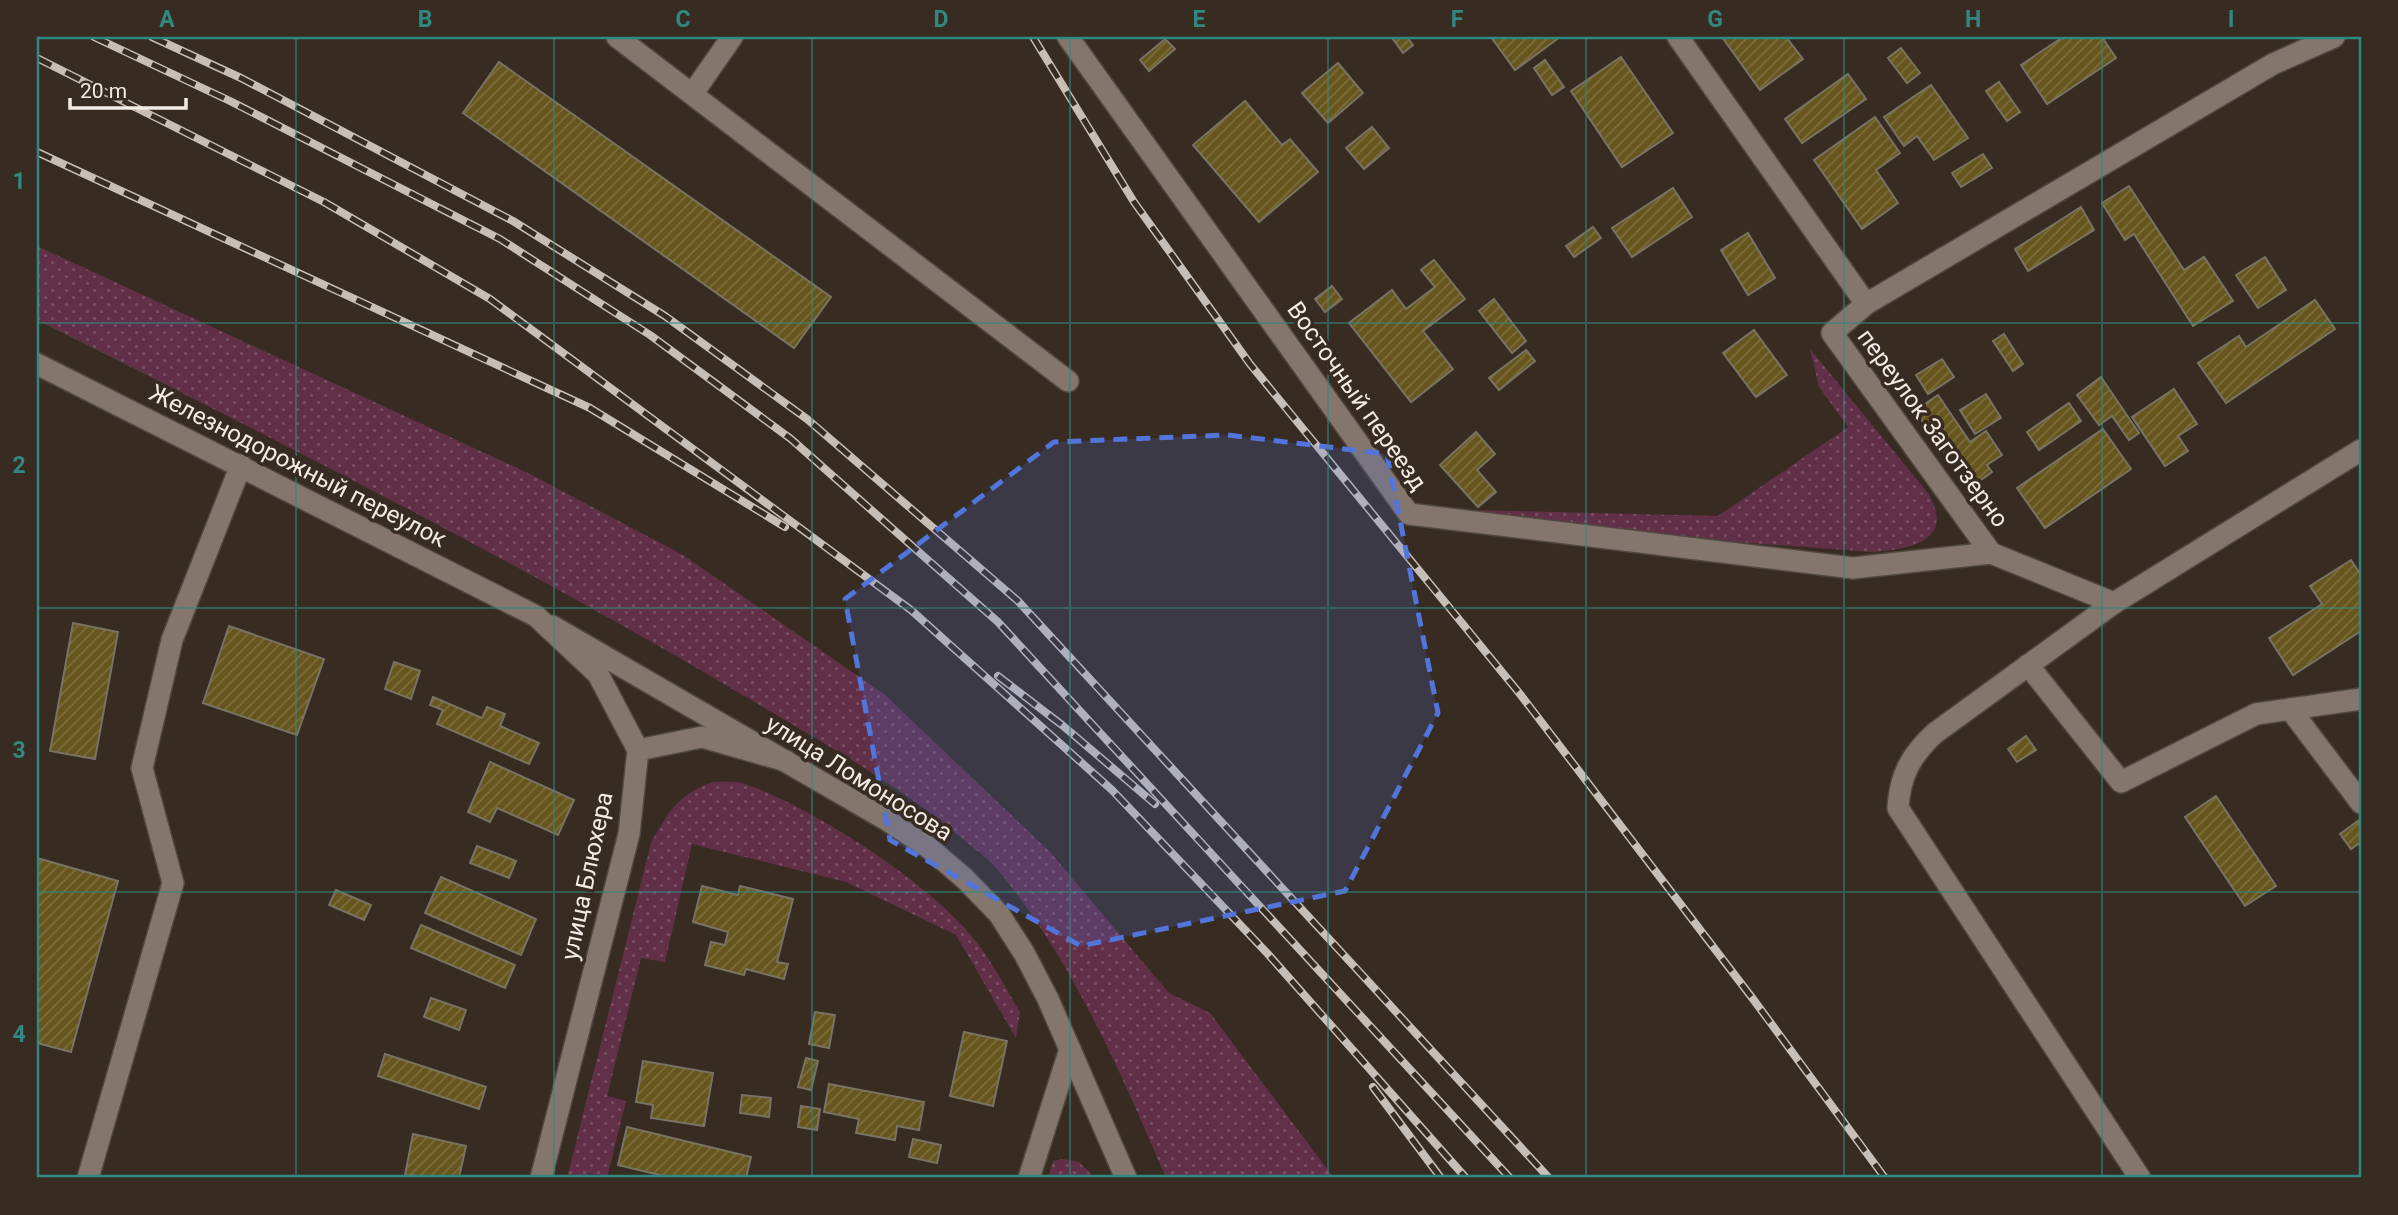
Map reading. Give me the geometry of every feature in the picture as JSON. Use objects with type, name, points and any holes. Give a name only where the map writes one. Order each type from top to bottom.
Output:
[{"type":"street","points":[[617,37],[1068,381]]},
{"type":"street","points":[[693,93],[732,37]]},
{"type":"street","name":"Восточный переезд","points":[[1068,37],[1409,514],[1853,568],[1990,553]]},
{"type":"street","name":"переулок Заготзерно","points":[[1678,37],[1867,303]]},
{"type":"street","name":"переулок Заготзерно","points":[[2114,603],[1990,553],[1832,333],[1867,303],[2273,64],[2334,37]]},
{"type":"street","name":"Железнодорожный переулок","points":[[37,364],[241,465],[536,617]]},
{"type":"street","points":[[2140,1178],[1898,808],[1899,786],[1916,750],[1935,733],[2114,603],[2361,450]]},
{"type":"street","points":[[88,1178],[173,883],[142,768],[172,640],[241,465]]},
{"type":"street","points":[[536,617],[598,674],[638,750],[702,737],[786,761]]},
{"type":"street","name":"улица Ломоносова","points":[[536,617],[885,818],[928,847],[965,879],[999,915],[1024,953],[1070,1049],[1126,1178]]},
{"type":"street","points":[[2028,666],[2121,782],[2256,713],[2361,699]]},
{"type":"street","points":[[2290,709],[2361,803]]},
{"type":"street","name":"улица Блюхера","points":[[541,1178],[628,834],[638,750]]},
{"type":"street","points":[[1029,1178],[1070,1049]]},
{"type":"highlighted area","points":[[1228,435],[1387,454],[1438,713],[1345,891],[1081,946],[890,840],[845,599],[1054,442]]},
{"type":"shaded area","points":[[37,246],[530,474],[683,555],[884,694],[1050,852],[1169,993],[1210,1013],[1334,1178],[1166,1178],[1131,1098],[1072,979],[1025,905],[998,870],[979,852],[913,800],[864,768],[584,604],[403,507],[37,320]]},
{"type":"shaded area","points":[[1810,349],[1928,493],[1937,522],[1933,532],[1925,539],[1914,545],[1872,552],[1482,523],[1470,510],[1718,516],[1848,427],[1819,387]]},
{"type":"shaded area","points":[[713,782],[745,784],[804,811],[871,851],[933,898],[978,944],[1000,977],[1020,1012],[1016,1038],[956,935],[846,882],[692,844],[665,962],[641,958],[607,1096],[626,1101],[607,1178],[589,1173],[587,1178],[567,1178],[651,843],[682,798]]},
{"type":"shaded area","points":[[1063,1159],[1079,1162],[1095,1178],[1048,1178],[1053,1161]]},
{"type":"building","points":[[1407,37],[1413,45],[1403,53],[1393,39]]},
{"type":"building","points":[[1491,37],[1560,37],[1515,70]]},
{"type":"building","points":[[1722,37],[1786,37],[1803,59],[1760,90]]},
{"type":"building","points":[[2063,37],[2102,37],[2116,58],[2047,104],[2021,65]]},
{"type":"building","points":[[1165,39],[1175,49],[1149,71],[1140,60]]},
{"type":"building","points":[[1901,48],[1920,73],[1907,83],[1888,58]]},
{"type":"building","points":[[1621,57],[1673,133],[1622,167],[1571,91]]},
{"type":"building","points":[[1545,60],[1564,87],[1552,95],[1534,68]]},
{"type":"building","points":[[499,62],[831,297],[794,348],[463,113]]},
{"type":"building","points":[[1338,63],[1363,93],[1328,123],[1302,93]]},
{"type":"building","points":[[1848,74],[1866,99],[1802,143],[1785,119]]},
{"type":"building","points":[[1999,82],[2020,112],[2007,121],[1986,91]]},
{"type":"building","points":[[1931,85],[1968,138],[1934,160],[1917,136],[1904,146],[1884,117]]},
{"type":"building","points":[[1245,101],[1282,145],[1290,139],[1318,172],[1259,222],[1193,145]]},
{"type":"building","points":[[1875,117],[1900,153],[1876,170],[1898,203],[1862,229],[1814,160]]},
{"type":"building","points":[[1372,127],[1389,148],[1364,169],[1346,148]]},
{"type":"building","points":[[1983,154],[1992,168],[1961,187],[1952,173]]},
{"type":"building","points":[[2129,186],[2184,270],[2204,257],[2233,301],[2193,326],[2134,234],[2125,240],[2102,203]]},
{"type":"building","points":[[1673,188],[1692,217],[1632,257],[1612,228]]},
{"type":"building","points":[[2081,207],[2094,230],[2028,271],[2015,249]]},
{"type":"building","points":[[1593,227],[1601,238],[1574,257],[1566,246]]},
{"type":"building","points":[[1748,233],[1775,278],[1748,295],[1721,250]]},
{"type":"building","points":[[2265,257],[2286,290],[2258,308],[2236,275]]},
{"type":"building","points":[[1434,260],[1465,299],[1423,331],[1453,369],[1411,402],[1349,323],[1392,290],[1406,309],[1435,287],[1421,270]]},
{"type":"building","points":[[1332,286],[1342,299],[1325,312],[1315,299]]},
{"type":"building","points":[[1494,299],[1526,341],[1512,353],[1479,311]]},
{"type":"building","points":[[2315,300],[2335,329],[2226,403],[2198,363],[2239,336],[2246,347]]},
{"type":"building","points":[[1754,330],[1787,375],[1756,397],[1723,353]]},
{"type":"building","points":[[2004,334],[2023,364],[2013,371],[1993,341]]},
{"type":"building","points":[[1526,350],[1535,361],[1499,390],[1489,378]]},
{"type":"building","points":[[1942,359],[1954,377],[1928,394],[1916,375]]},
{"type":"building","points":[[2101,377],[2139,433],[2129,440],[2112,416],[2099,425],[2077,395]]},
{"type":"building","points":[[2174,389],[2197,424],[2178,436],[2188,451],[2165,466],[2132,417]]},
{"type":"building","points":[[1986,394],[2001,418],[1975,434],[1960,410]]},
{"type":"building","points":[[1938,395],[1970,442],[1986,431],[2002,455],[1987,465],[1992,472],[1970,488],[1915,411]]},
{"type":"building","points":[[2069,403],[2081,421],[2039,450],[2027,432]]},
{"type":"building","points":[[2103,429],[2131,469],[2045,528],[2017,488]]},
{"type":"building","points":[[1476,432],[1495,454],[1477,470],[1496,492],[1478,507],[1440,465]]},
{"type":"building","points":[[2351,560],[2361,575],[2361,631],[2293,675],[2269,638],[2322,604],[2310,586]]},
{"type":"building","points":[[73,623],[118,632],[95,759],[50,751]]},
{"type":"building","points":[[229,626],[324,659],[297,735],[203,703]]},
{"type":"building","points":[[394,662],[420,671],[411,699],[385,689]]},
{"type":"building","points":[[433,697],[482,718],[487,707],[505,714],[500,726],[539,743],[529,764],[437,724],[443,710],[430,705]]},
{"type":"building","points":[[2026,736],[2036,750],[2017,762],[2008,749]]},
{"type":"building","points":[[490,762],[574,800],[558,835],[497,808],[490,822],[468,812]]},
{"type":"building","points":[[2216,796],[2276,886],[2245,906],[2185,817]]},
{"type":"building","points":[[2359,820],[2361,842],[2351,849],[2340,834]]},
{"type":"building","points":[[477,846],[516,861],[509,878],[470,863]]},
{"type":"building","points":[[37,858],[118,881],[71,1052],[37,1043]]},
{"type":"building","points":[[441,877],[536,919],[521,955],[425,913]]},
{"type":"building","points":[[702,886],[738,895],[740,886],[793,899],[777,962],[788,964],[784,979],[746,969],[744,975],[705,965],[711,942],[725,945],[728,932],[693,922]]},
{"type":"building","points":[[336,890],[371,905],[364,920],[329,905]]},
{"type":"building","points":[[421,925],[515,965],[505,988],[411,948]]},
{"type":"building","points":[[431,998],[466,1010],[459,1030],[424,1017]]},
{"type":"building","points":[[815,1012],[835,1015],[829,1048],[809,1044]]},
{"type":"building","points":[[964,1032],[1007,1041],[993,1106],[950,1096]]},
{"type":"building","points":[[385,1054],[486,1087],[479,1109],[378,1076]]},
{"type":"building","points":[[806,1058],[818,1061],[811,1090],[798,1087]]},
{"type":"building","points":[[643,1061],[713,1073],[704,1126],[651,1118],[653,1105],[636,1102]]},
{"type":"building","points":[[829,1084],[924,1102],[919,1130],[897,1126],[895,1140],[856,1133],[859,1119],[824,1112]]},
{"type":"building","points":[[742,1095],[771,1098],[769,1117],[740,1113]]},
{"type":"building","points":[[801,1106],[820,1109],[817,1130],[798,1127]]},
{"type":"building","points":[[627,1127],[751,1157],[746,1178],[672,1178],[618,1165]]},
{"type":"building","points":[[413,1134],[466,1146],[459,1178],[405,1175]]},
{"type":"building","points":[[913,1139],[941,1145],[937,1163],[909,1157]]},
{"type":"railway","points":[[94,37],[230,101],[500,239],[650,335],[791,439],[998,622],[1510,1178]]},
{"type":"railway","points":[[152,37],[241,78],[513,221],[665,316],[807,419],[1018,601],[1549,1178]]},
{"type":"railway","points":[[1033,37],[1134,202],[1250,364],[1520,694],[1753,999],[1885,1178]]},
{"type":"railway","points":[[37,58],[324,202],[490,299],[911,610],[1112,790],[1267,953],[1466,1178]]},
{"type":"railway","points":[[37,152],[590,408],[785,527]]},
{"type":"railway","points":[[998,676],[1062,725],[1155,804]]},
{"type":"railway","points":[[1373,1087],[1441,1178]]}]
